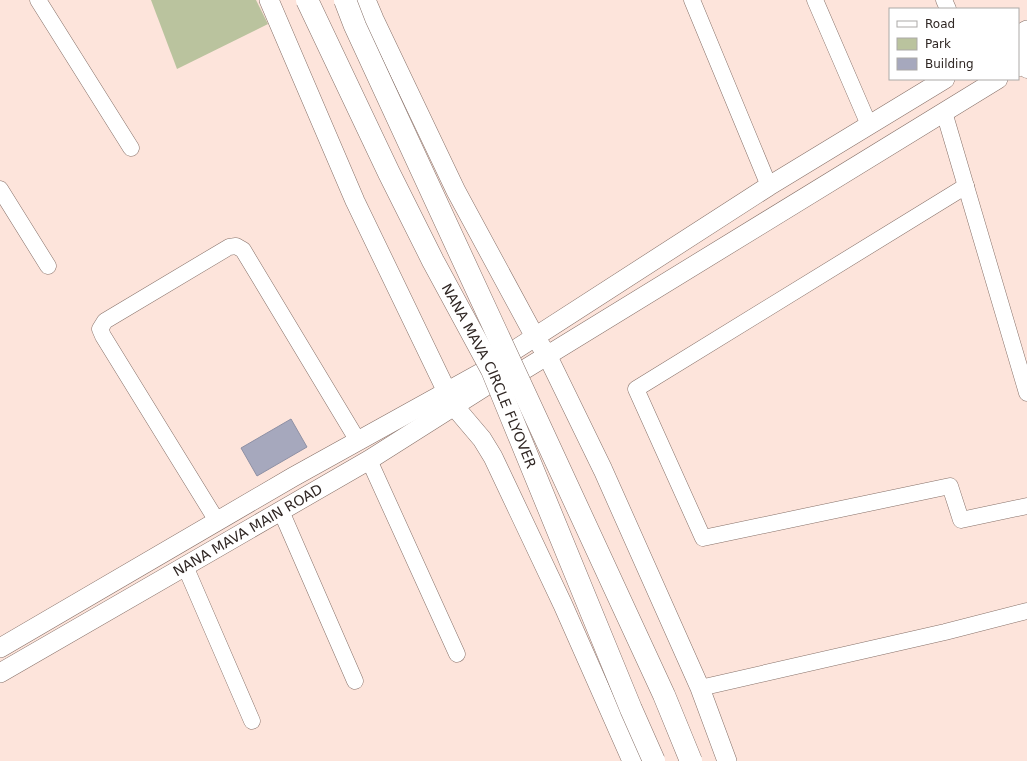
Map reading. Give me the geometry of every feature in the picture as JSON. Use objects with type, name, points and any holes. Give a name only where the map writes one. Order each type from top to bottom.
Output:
[{"type":"highway","name":"NANA MAVA CIRCLE FLYOVER","points":[[306,0],[392,180],[492,370],[631,709],[654,761]]},
{"type":"highway","name":"NANA MAVA CIRCLE FLYOVER","points":[[345,0],[355,26],[664,696],[691,761]]},
{"type":"street","points":[[38,0],[131,148]]},
{"type":"street","points":[[269,0],[355,201],[451,399],[482,439],[493,457],[563,605],[632,761]]},
{"type":"street","points":[[366,0],[456,191],[535,337],[547,356],[603,470],[700,688],[727,761]]},
{"type":"street","points":[[692,0],[769,186]]},
{"type":"street","points":[[814,0],[869,125]]},
{"type":"street","points":[[1022,33],[1024,65]]},
{"type":"street","points":[[510,353],[769,186],[942,80]]},
{"type":"street","points":[[522,371],[944,112],[978,84],[994,80]]},
{"type":"street","points":[[944,112],[1027,393]]},
{"type":"street","points":[[966,186],[636,389],[703,538],[950,486],[961,520],[1027,506]]},
{"type":"street","points":[[0,188],[48,266]]},
{"type":"street","points":[[217,521],[107,343],[100,329],[105,321],[229,247],[236,246],[243,250],[358,441]]},
{"type":"street","points":[[500,352],[510,353],[516,356],[519,360],[522,371],[517,381],[513,384],[502,387],[497,385],[489,376],[487,364],[492,356],[500,352]]},
{"type":"street","name":"NANA MAVA MAIN ROAD","points":[[0,673],[369,460],[451,399],[489,376]]},
{"type":"street","name":"NANA MAVA MAIN ROAD","points":[[0,648],[293,477],[358,441],[451,399]]},
{"type":"street","points":[[369,460],[457,654]]},
{"type":"street","points":[[281,511],[355,681]]},
{"type":"street","points":[[184,566],[252,722]]},
{"type":"street","points":[[700,688],[945,632],[1027,611]]},
{"type":"green space","points":[[151,0],[256,0],[268,24],[177,69]]},
{"type":"building","points":[[291,419],[307,447],[257,476],[241,448]]}]
